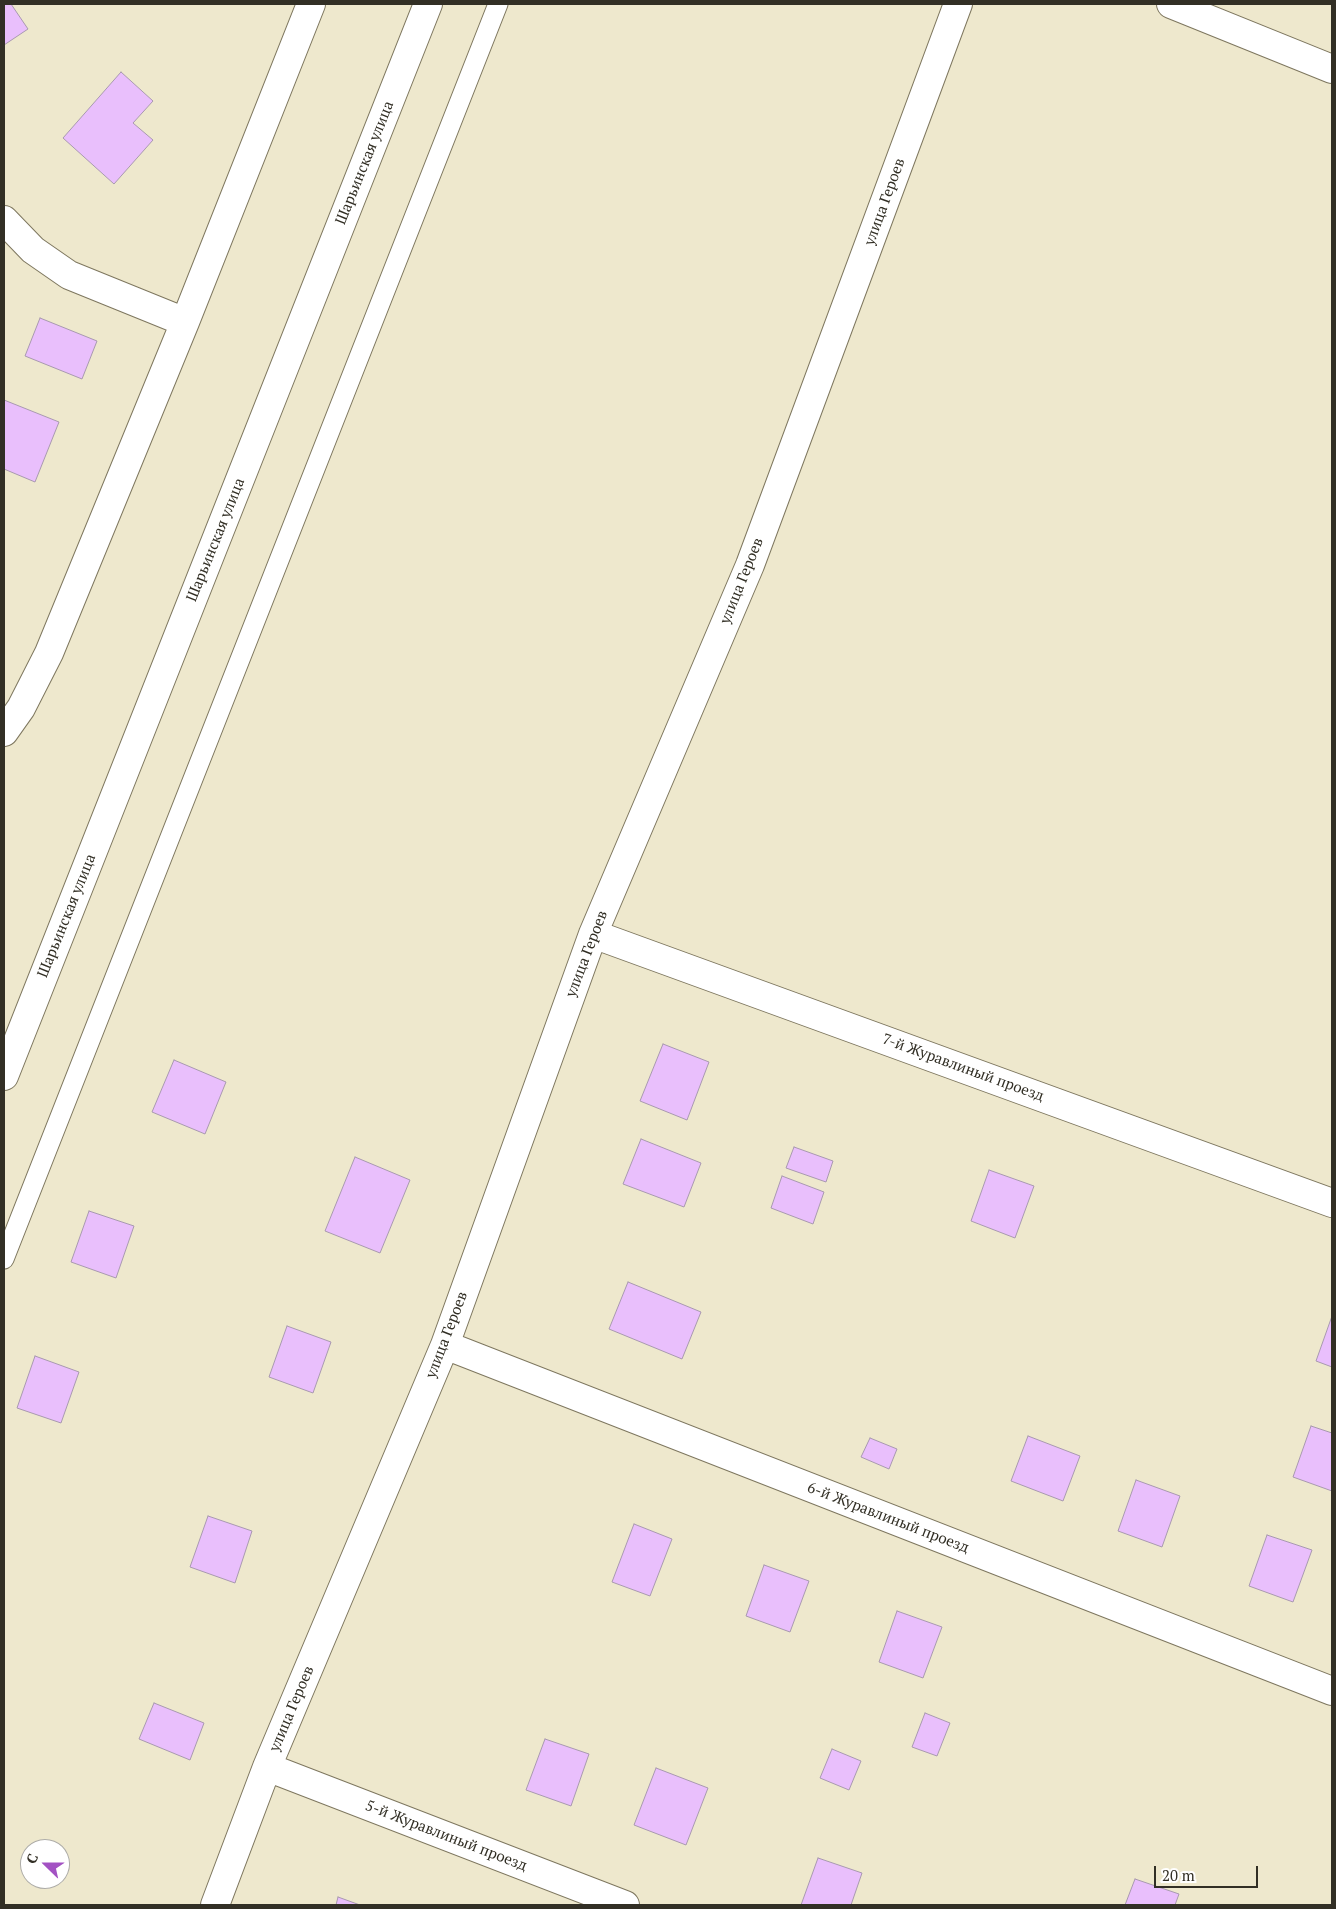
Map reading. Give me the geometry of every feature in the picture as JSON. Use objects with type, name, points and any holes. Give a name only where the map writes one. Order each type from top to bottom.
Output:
[{"type":"street","points":[[4,732],[21,708],[49,653],[185,322],[311,4]]},
{"type":"street","name":"Шарьинская улица","points":[[4,1076],[428,4]]},
{"type":"street","name":"улица Героев","points":[[215,1905],[267,1767],[444,1345],[593,934],[750,565],[958,4]]},
{"type":"street","points":[[1171,4],[1332,69]]},
{"type":"street","points":[[4,220],[33,250],[69,275],[185,322]]},
{"type":"street","name":"7-й Журавлиный проезд","points":[[593,934],[1332,1203]]},
{"type":"street","name":"6-й Журавлиный проезд","points":[[444,1345],[1332,1691]]},
{"type":"street","name":"5-й Журавлиный проезд","points":[[267,1767],[625,1905]]},
{"type":"lane","points":[[4,1259],[498,4]]},
{"type":"building","points":[[4,4],[11,4],[28,29],[4,45]]},
{"type":"building","points":[[121,72],[153,101],[133,123],[153,140],[114,184],[63,138]]},
{"type":"building","points":[[40,318],[97,341],[82,379],[25,356]]},
{"type":"building","points":[[4,400],[59,422],[35,482],[4,469]]},
{"type":"building","points":[[663,1044],[709,1062],[687,1120],[640,1101]]},
{"type":"building","points":[[174,1060],[226,1082],[205,1134],[152,1112]]},
{"type":"building","points":[[641,1139],[701,1163],[684,1207],[623,1184]]},
{"type":"building","points":[[794,1147],[833,1161],[826,1182],[786,1168]]},
{"type":"building","points":[[355,1157],[410,1180],[380,1253],[325,1231]]},
{"type":"building","points":[[989,1170],[1034,1186],[1015,1238],[971,1221]]},
{"type":"building","points":[[782,1176],[824,1192],[813,1224],[771,1208]]},
{"type":"building","points":[[89,1211],[134,1226],[116,1278],[71,1262]]},
{"type":"building","points":[[628,1282],[701,1312],[682,1359],[609,1329]]},
{"type":"building","points":[[1332,1316],[1332,1367],[1316,1361]]},
{"type":"building","points":[[287,1326],[331,1342],[313,1393],[269,1377]]},
{"type":"building","points":[[35,1356],[79,1372],[61,1423],[17,1408]]},
{"type":"building","points":[[1311,1426],[1332,1433],[1332,1491],[1293,1477]]},
{"type":"building","points":[[1028,1436],[1080,1456],[1063,1501],[1011,1481]]},
{"type":"building","points":[[870,1438],[897,1449],[889,1469],[861,1457]]},
{"type":"building","points":[[1136,1480],[1180,1496],[1162,1547],[1118,1531]]},
{"type":"building","points":[[208,1516],[252,1531],[235,1583],[190,1567]]},
{"type":"building","points":[[634,1524],[672,1539],[650,1596],[612,1582]]},
{"type":"building","points":[[1267,1535],[1312,1550],[1293,1602],[1249,1586]]},
{"type":"building","points":[[764,1565],[809,1581],[790,1632],[746,1616]]},
{"type":"building","points":[[897,1611],[942,1627],[923,1678],[879,1662]]},
{"type":"building","points":[[154,1703],[204,1723],[190,1760],[139,1739]]},
{"type":"building","points":[[925,1713],[950,1723],[937,1756],[912,1747]]},
{"type":"building","points":[[545,1739],[589,1754],[571,1806],[526,1790]]},
{"type":"building","points":[[832,1749],[861,1761],[849,1790],[820,1778]]},
{"type":"building","points":[[656,1768],[708,1788],[686,1845],[634,1825]]},
{"type":"building","points":[[818,1858],[862,1873],[851,1905],[801,1905]]},
{"type":"building","points":[[1135,1879],[1179,1894],[1175,1905],[1125,1905]]},
{"type":"building","points":[[338,1897],[360,1905],[336,1905]]}]
